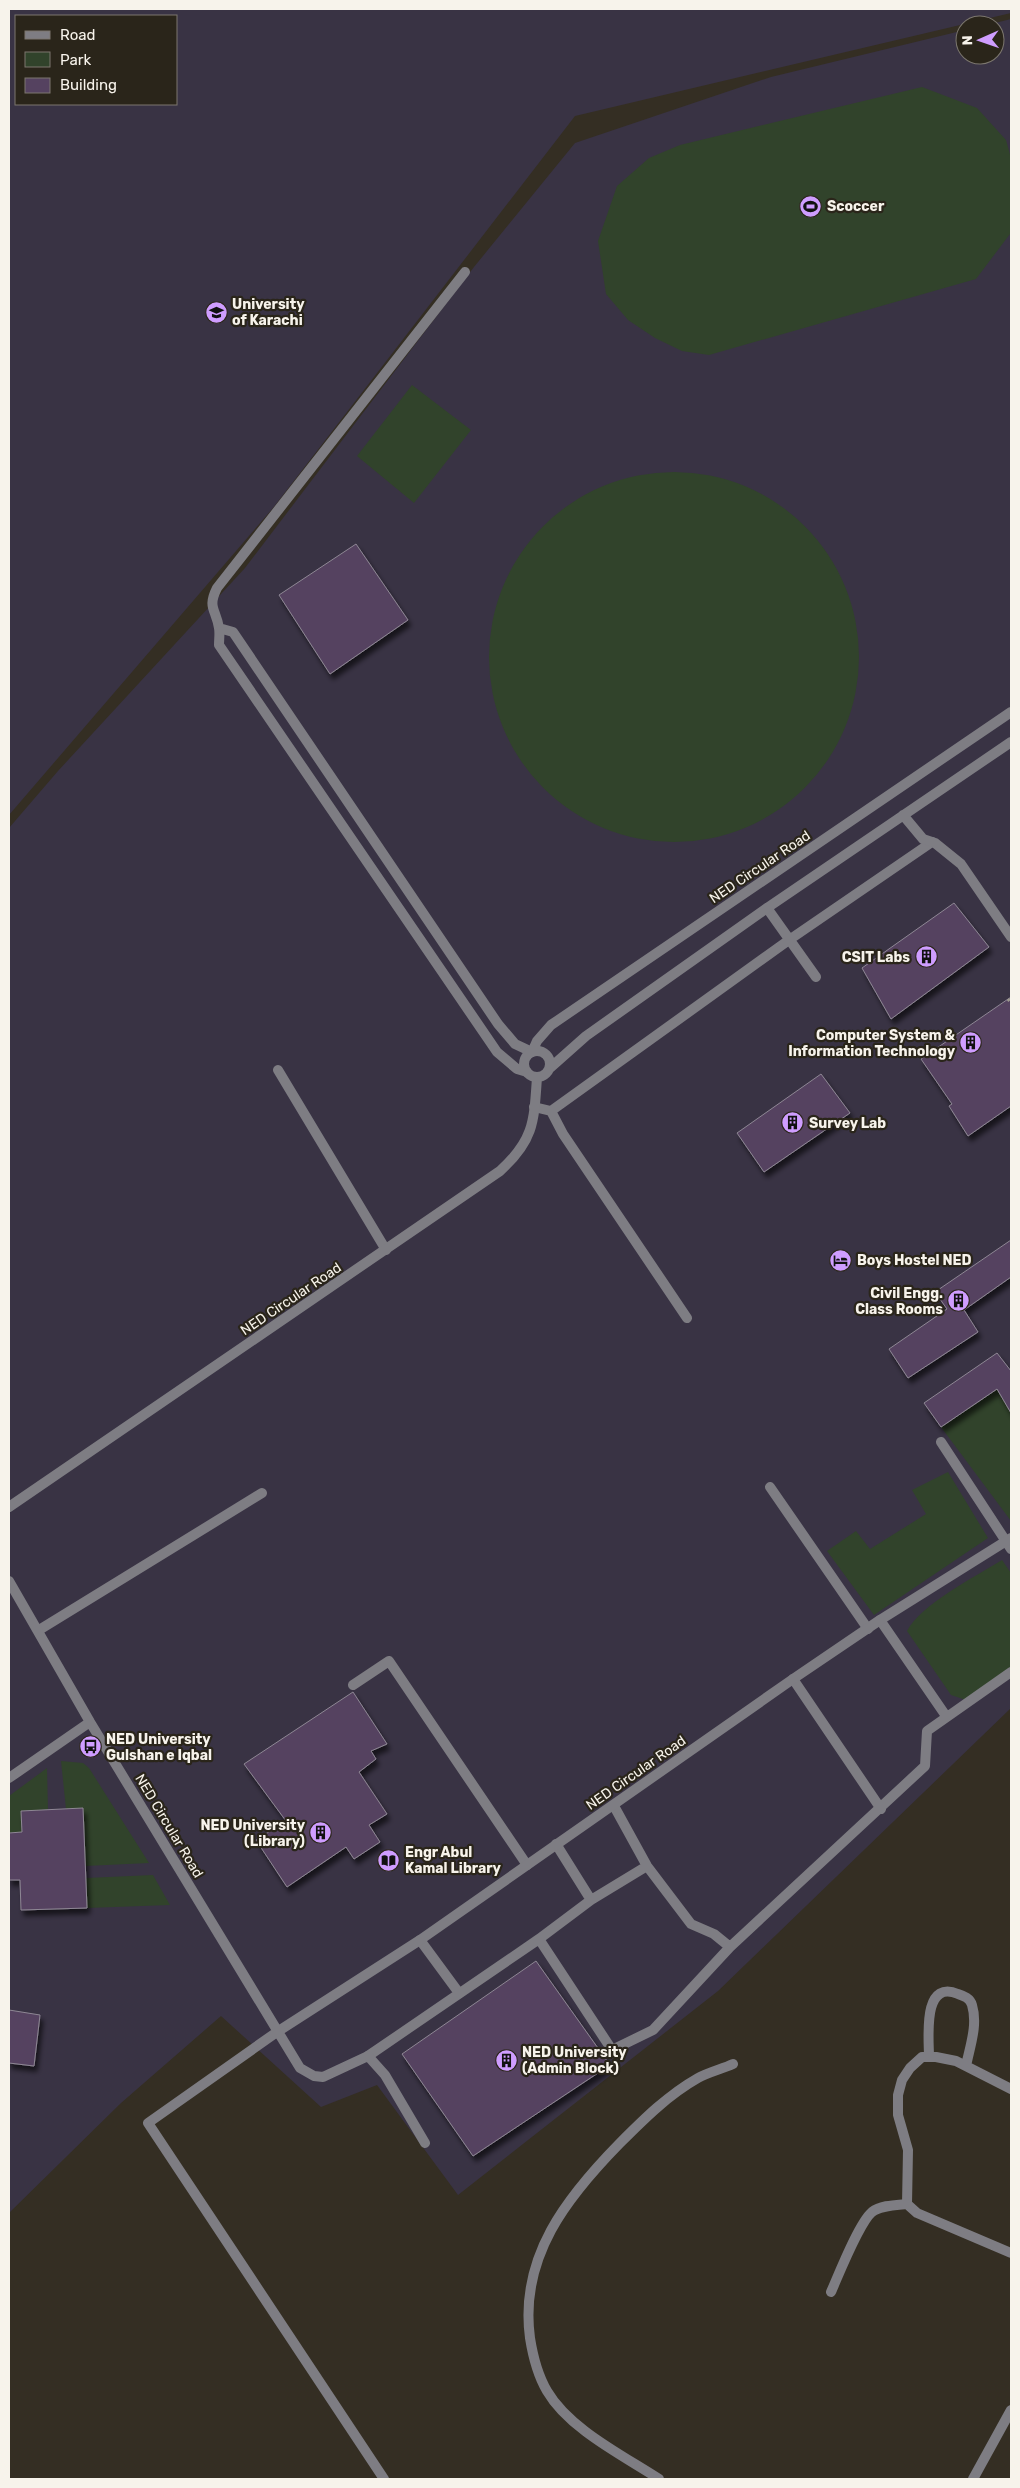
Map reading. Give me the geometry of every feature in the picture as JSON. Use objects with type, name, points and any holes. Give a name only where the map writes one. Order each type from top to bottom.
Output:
[{"type":"street","points":[[465,272],[217,588],[212,598],[212,609],[219,628],[219,645],[488,1039],[506,1060],[517,1069],[537,1078],[547,1073],[550,1068],[586,1036],[767,908],[1011,742]]},
{"type":"street","points":[[219,628],[233,632],[498,1024],[515,1044],[532,1052],[538,1051],[548,1056],[550,1068]]},
{"type":"street","name":"NED Circular Road","points":[[532,1052],[536,1041],[551,1025],[1011,712]]},
{"type":"street","points":[[903,815],[923,838],[954,856],[1011,937]]},
{"type":"street","points":[[534,1108],[551,1111],[789,940],[932,842]]},
{"type":"street","points":[[767,908],[816,977]]},
{"type":"street","points":[[527,1072],[524,1061],[532,1052]]},
{"type":"street","points":[[278,1070],[386,1250]]},
{"type":"street","name":"NED Circular Road","points":[[9,1506],[500,1171],[514,1159],[525,1145],[534,1108],[537,1078]]},
{"type":"street","points":[[551,1111],[563,1134],[687,1318]]},
{"type":"street","points":[[941,1442],[1010,1543]]},
{"type":"street","points":[[770,1487],[868,1629]]},
{"type":"street","points":[[39,1630],[262,1493]]},
{"type":"street","name":"NED Circular Road","points":[[277,2032],[420,1940],[880,1620],[1010,1543]]},
{"type":"street","name":"NED Circular Road","points":[[9,1581],[39,1630],[90,1722],[277,2032],[300,2068],[314,2076],[323,2077],[368,2056],[539,1939],[591,1900],[647,1866]]},
{"type":"street","points":[[880,1620],[946,1716]]},
{"type":"street","points":[[353,1685],[389,1661],[527,1865]]},
{"type":"street","points":[[539,1939],[612,2050],[653,2030],[730,1947],[881,1809],[925,1766],[927,1731],[1011,1672]]},
{"type":"street","points":[[793,1679],[881,1809]]},
{"type":"street","points":[[9,1778],[90,1722]]},
{"type":"street","points":[[614,1806],[647,1866],[692,1924],[714,1934],[730,1947]]},
{"type":"street","points":[[556,1844],[591,1900]]},
{"type":"street","points":[[420,1940],[459,1993]]},
{"type":"street","points":[[929,2057],[928,2028],[932,2002],[944,1992],[952,1991],[972,2002],[974,2028],[966,2066]]},
{"type":"street","points":[[277,2032],[148,2123],[384,2479]]},
{"type":"street","points":[[368,2056],[385,2075],[425,2143]]},
{"type":"street","points":[[907,2204],[908,2150],[898,2115],[898,2094],[902,2080],[910,2068],[922,2057],[956,2061],[1011,2089]]},
{"type":"street","points":[[660,2479],[591,2435],[564,2412],[547,2392],[534,2363],[528,2324],[530,2286],[540,2252],[564,2209],[584,2180],[673,2094],[700,2077],[733,2064]]},
{"type":"street","points":[[831,2292],[851,2245],[872,2212],[886,2206],[907,2204],[917,2213],[1011,2253]]},
{"type":"street","points":[[973,2479],[1011,2410]]},
{"type":"path","points":[[1008,999],[1011,1003]]},
{"type":"shaded area","name":"University of Karachi","points":[[9,9],[1011,9],[1011,13],[1003,15],[955,15],[955,26],[575,116],[273,508],[9,815]]},
{"type":"shaded area","points":[[1011,19],[1011,1708],[718,1991],[458,2195],[377,2085],[321,2107],[221,2016],[121,2103],[9,2213],[9,828],[58,771],[245,568],[474,267],[575,143],[771,77],[955,32],[955,65],[1005,65],[1005,20]]},
{"type":"green space","name":"Scoccer","points":[[922,87],[977,108],[1006,140],[1011,158],[1010,234],[976,279],[709,355],[682,351],[655,338],[628,320],[606,294],[598,241],[617,186],[649,158],[680,145]]},
{"type":"green space","points":[[412,385],[471,430],[414,503],[357,456]]},
{"type":"green space","points":[[674,472],[710,475],[745,486],[777,503],[805,526],[828,554],[845,586],[856,621],[859,657],[856,693],[845,728],[828,760],[805,788],[777,811],[745,828],[710,839],[674,842],[638,839],[603,828],[571,811],[543,788],[520,760],[503,728],[492,693],[489,657],[492,621],[503,586],[520,554],[543,526],[571,503],[603,486],[638,475]]},
{"type":"green space","points":[[997,1389],[1008,1406],[1011,1404],[1011,1521],[941,1427]]},
{"type":"green space","points":[[948,1472],[988,1538],[874,1615],[827,1551],[856,1531],[870,1549],[926,1514],[912,1490]]},
{"type":"green space","points":[[1002,1560],[1011,1573],[1011,1673],[969,1701],[951,1695],[907,1631],[914,1621],[936,1601]]},
{"type":"green space","points":[[61,1761],[83,1763],[89,1768],[149,1863],[85,1866],[66,1809]]},
{"type":"green space","points":[[47,1768],[48,1810],[21,1811],[22,1832],[9,1833],[9,1796]]},
{"type":"green space","points":[[153,1875],[170,1905],[87,1908],[86,1878]]},
{"type":"building","points":[[356,544],[408,620],[330,674],[279,595]]},
{"type":"building","name":"CSIT Labs","points":[[954,903],[989,947],[891,1019],[862,968]]},
{"type":"building","points":[[1011,997],[1011,1106],[968,1136],[949,1106],[952,1104],[921,1059]]},
{"type":"building","name":"Survey Lab","points":[[821,1074],[850,1113],[764,1172],[737,1133]]},
{"type":"building","name":"Civil Engg. Class Rooms","points":[[1011,1240],[1011,1277],[964,1310],[978,1332],[908,1378],[889,1349],[947,1309],[935,1292]]},
{"type":"building","points":[[997,1353],[1011,1371],[1011,1413],[997,1389],[941,1427],[924,1403]]},
{"type":"building","points":[[353,1692],[387,1744],[371,1751],[376,1759],[359,1772],[387,1814],[369,1825],[380,1842],[354,1859],[346,1847],[287,1887],[256,1840],[286,1821],[244,1764]]},
{"type":"building","points":[[83,1808],[87,1908],[21,1910],[20,1880],[9,1880],[9,1833],[22,1832],[21,1811]]},
{"type":"building","name":"NED University (Admin Block)","points":[[536,1961],[610,2065],[473,2156],[402,2054]]},
{"type":"building","points":[[9,2010],[40,2015],[34,2066],[9,2063]]},
{"type":"place","name":"Scoccer","points":[[811,206]]},
{"type":"place","name":"University of Karachi","points":[[216,312]]},
{"type":"place","name":"CSIT Labs","points":[[926,957]]},
{"type":"place","name":"Computer System & Information Technology","points":[[971,1043]]},
{"type":"place","name":"Survey Lab","points":[[793,1123]]},
{"type":"place","name":"Boys Hostel NED","points":[[841,1260]]},
{"type":"place","name":"Civil Engg. Class Rooms","points":[[959,1301]]},
{"type":"place","name":"NED University Gulshan e Iqbal","points":[[90,1747]]},
{"type":"place","name":"NED University (Library)","points":[[321,1833]]},
{"type":"place","name":"Engr Abul Kamal Library","points":[[389,1860]]},
{"type":"place","name":"NED University (Admin Block)","points":[[506,2060]]}]
